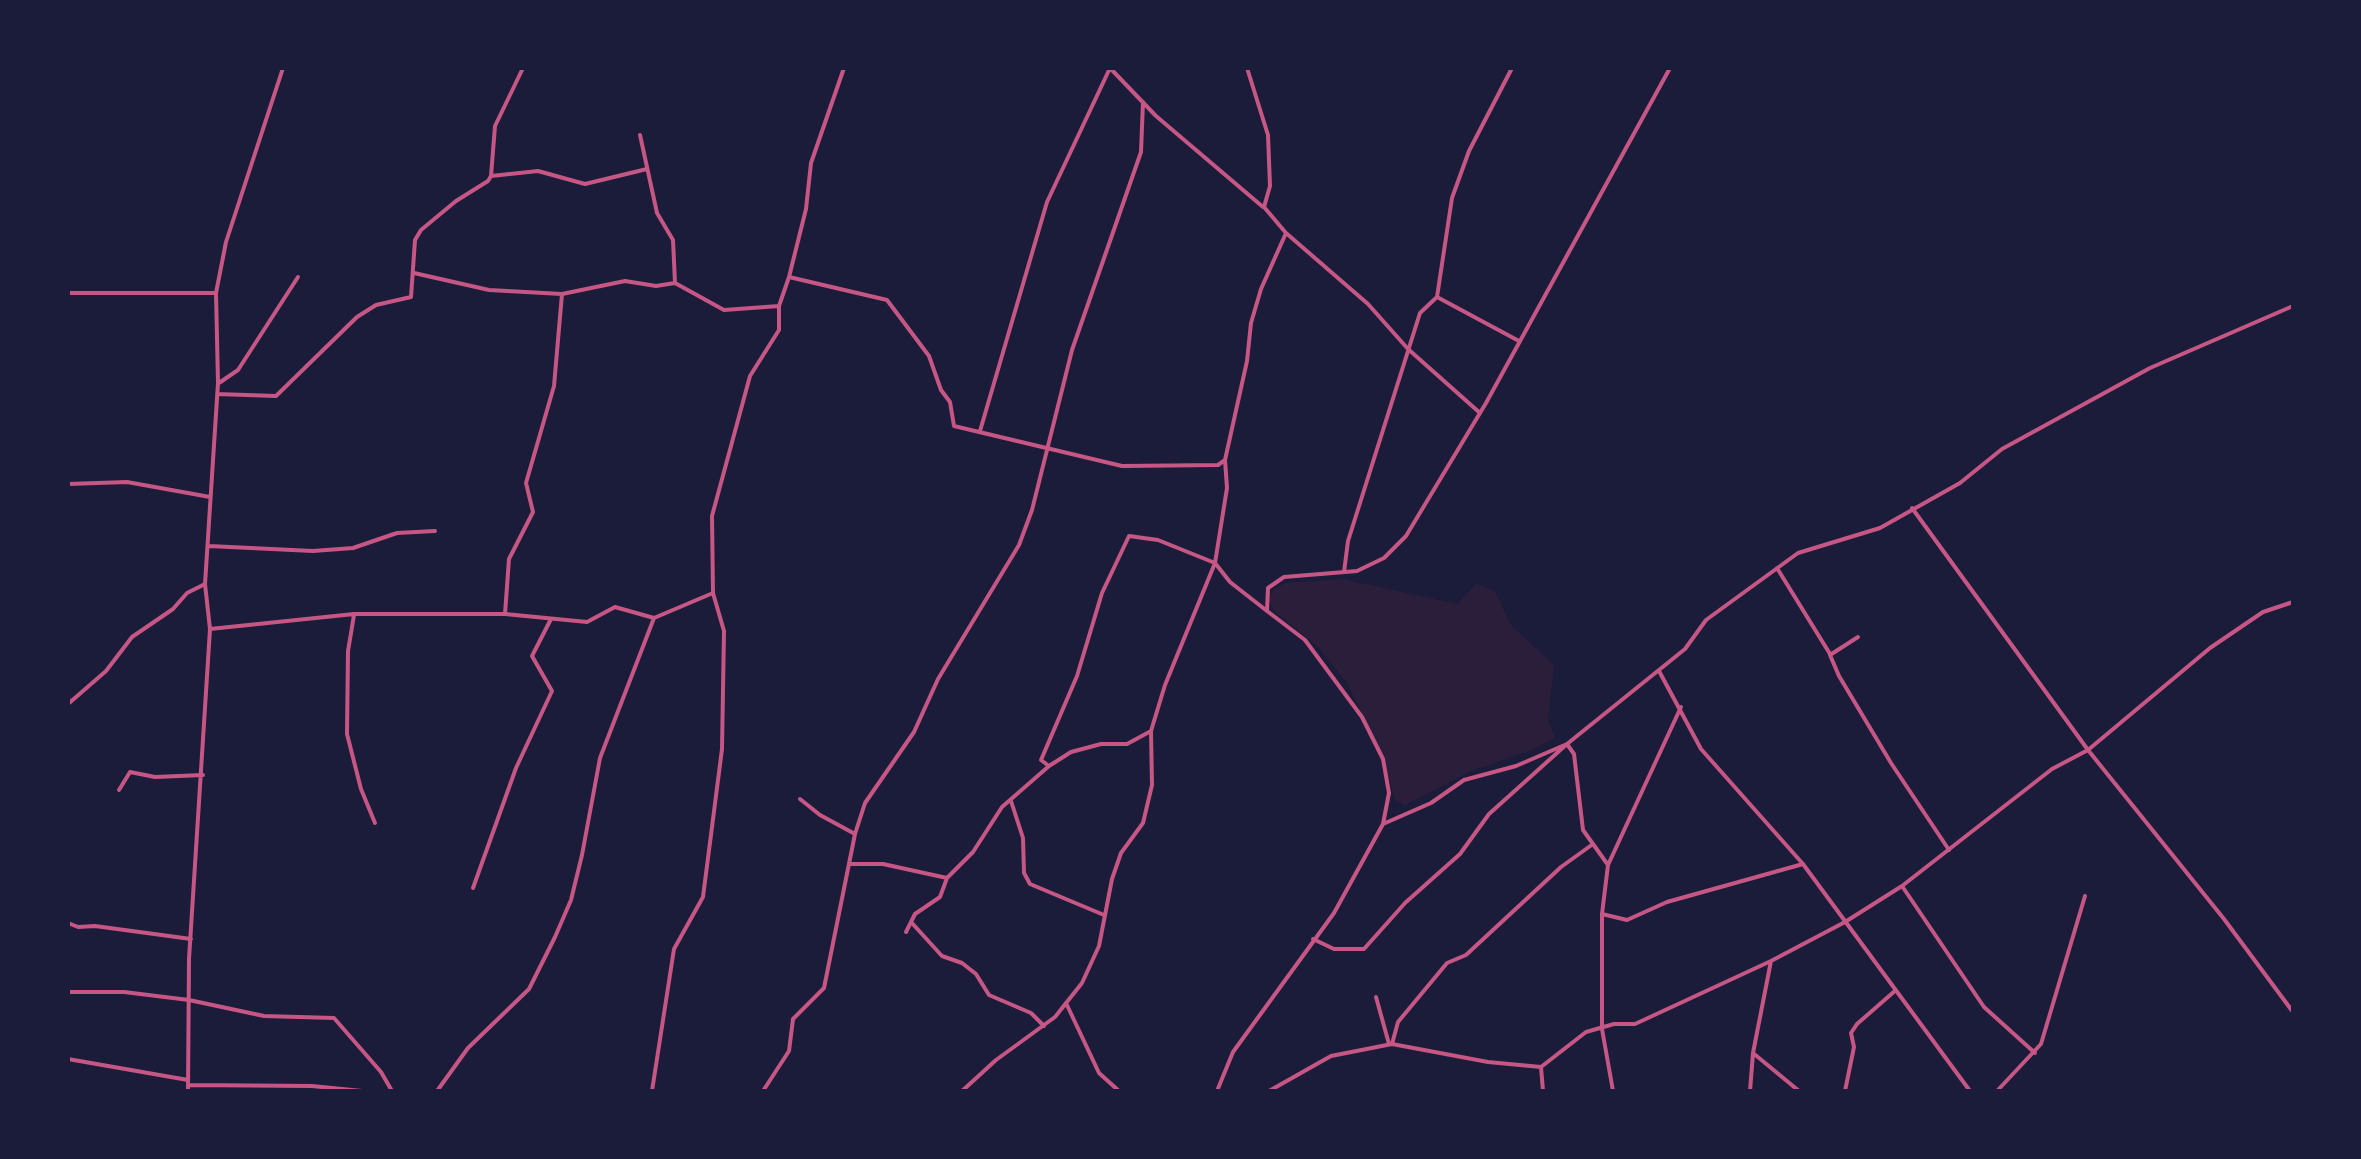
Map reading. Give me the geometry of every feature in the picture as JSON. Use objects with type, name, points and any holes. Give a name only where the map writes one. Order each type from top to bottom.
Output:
[{"type":"street","points":[[189,1085],[191,939],[210,629],[205,584],[218,383],[216,293],[226,242],[283,68]]},
{"type":"street","points":[[217,394],[276,396],[357,317],[376,305],[411,297],[414,273],[412,253],[421,230],[456,201],[488,181],[495,126],[509,91],[523,68]]},
{"type":"street","points":[[652,1091],[662,1034],[665,986],[674,949],[703,897],[722,749],[724,631],[713,593],[712,516],[750,376],[779,330],[779,306],[806,209],[811,163],[844,68]]},
{"type":"street","points":[[980,431],[1047,202],[1110,68],[1221,174],[1264,207],[1286,233],[1368,304],[1399,335],[1408,349],[1480,413]]},
{"type":"street","points":[[1247,68],[1268,135],[1270,186],[1264,207]]},
{"type":"street","points":[[1343,573],[1348,541],[1420,313],[1437,297],[1452,198],[1469,151],[1512,68]]},
{"type":"street","points":[[1267,611],[1268,588],[1275,580],[1343,573],[1384,558],[1406,536],[1480,413],[1670,68]]},
{"type":"street","points":[[763,1091],[789,1051],[793,1019],[824,988],[855,834],[865,803],[914,732],[938,679],[1019,545],[1032,510],[1072,350],[1141,152],[1143,102]]},
{"type":"street","points":[[640,135],[657,213],[673,240],[675,283]]},
{"type":"street","points":[[491,176],[538,171],[585,184],[647,169]]},
{"type":"street","points":[[962,1091],[996,1060],[1044,1026],[1066,1003],[1082,983],[1099,946],[1121,853],[1143,823],[1152,785],[1151,731],[1165,685],[1215,563],[1227,488],[1225,460],[1247,361],[1251,323],[1261,289],[1286,233]]},
{"type":"street","points":[[414,273],[489,290],[562,294],[625,281],[656,286],[675,283],[724,310],[779,306]]},
{"type":"street","points":[[218,383],[238,370],[298,277]]},
{"type":"street","points":[[789,277],[887,300],[929,356],[941,390],[950,402],[954,426],[1122,466],[1218,465],[1225,460]]},
{"type":"street","points":[[68,293],[216,293]]},
{"type":"street","points":[[505,614],[509,559],[533,512],[526,483],[554,386],[562,294]]},
{"type":"street","points":[[1437,297],[1519,341]]},
{"type":"street","points":[[1313,939],[1334,949],[1364,949],[1405,903],[1460,854],[1489,814],[1567,744],[1685,649],[1706,620],[1798,553],[1880,528],[1960,483],[2002,449],[2150,368],[2293,306]]},
{"type":"street","points":[[68,484],[127,482],[210,497]]},
{"type":"street","points":[[1912,508],[2088,750],[2224,919],[2293,1012]]},
{"type":"street","points":[[208,546],[313,551],[353,548],[397,533],[435,531]]},
{"type":"street","points":[[1049,766],[1041,760],[1077,676],[1102,593],[1129,536],[1158,540],[1215,563],[1230,582],[1305,640],[1362,717],[1383,759],[1389,793],[1383,824],[1334,913],[1233,1052],[1217,1091]]},
{"type":"street","points":[[1777,568],[1830,655],[1855,707],[1949,850]]},
{"type":"street","points":[[68,704],[106,671],[132,637],[173,609],[187,593],[205,584]]},
{"type":"street","points":[[210,629],[354,614],[505,614],[587,622],[615,607],[654,618],[713,593]]},
{"type":"street","points":[[1269,1091],[1331,1056],[1390,1044],[1488,1062],[1541,1067],[1586,1032],[1635,1024],[1771,961],[1845,922],[1902,886],[2052,769],[2088,750],[2210,648],[2263,612],[2293,602]]},
{"type":"street","points":[[354,614],[348,651],[347,734],[361,789],[375,823]]},
{"type":"street","points":[[437,1091],[468,1048],[529,989],[555,937],[571,900],[579,870],[600,758],[654,618]]},
{"type":"street","points":[[473,888],[516,768],[552,691],[532,656],[551,619]]},
{"type":"street","points":[[1830,655],[1858,637]]},
{"type":"street","points":[[1659,671],[1701,749],[1803,864],[1970,1091]]},
{"type":"street","points":[[1613,1091],[1602,1029],[1602,914],[1608,865],[1681,707]]},
{"type":"street","points":[[906,932],[915,914],[940,897],[947,878],[963,864],[1002,807],[1049,766],[1071,752],[1101,744],[1127,744],[1151,731]]},
{"type":"street","points":[[1383,824],[1431,803],[1464,780],[1516,766],[1567,744]]},
{"type":"street","points":[[1567,744],[1574,754],[1583,830],[1608,865]]},
{"type":"street","points":[[119,790],[130,772],[155,777],[203,775]]},
{"type":"street","points":[[800,799],[820,815],[855,834]]},
{"type":"street","points":[[1011,801],[1023,838],[1024,873],[1030,884],[1104,915]]},
{"type":"street","points":[[1390,1044],[1398,1022],[1447,963],[1466,955],[1561,867],[1593,844]]},
{"type":"street","points":[[849,864],[896,866],[947,878]]},
{"type":"street","points":[[1602,914],[1627,920],[1667,902],[1803,864]]},
{"type":"street","points":[[1902,886],[1984,1007],[2035,1053]]},
{"type":"street","points":[[1997,1091],[2035,1053],[2085,896]]},
{"type":"street","points":[[911,922],[942,956],[962,963],[976,974],[989,995],[1031,1013],[1044,1026]]},
{"type":"street","points":[[68,923],[78,927],[95,926],[191,939]]},
{"type":"street","points":[[1750,1091],[1753,1053],[1771,961]]},
{"type":"street","points":[[1845,1091],[1854,1047],[1851,1033],[1857,1024],[1897,990]]},
{"type":"street","points":[[68,992],[124,992],[189,1000],[264,1016],[334,1018],[381,1072],[392,1091]]},
{"type":"street","points":[[1376,997],[1390,1044]]},
{"type":"street","points":[[1066,1003],[1099,1073],[1119,1091]]},
{"type":"street","points":[[1753,1053],[1799,1091]]},
{"type":"street","points":[[68,1059],[189,1085],[312,1086],[362,1091]]},
{"type":"street","points":[[1541,1067],[1543,1091]]},
{"type":"shaded area","points":[[1343,579],[1457,604],[1476,584],[1495,591],[1510,624],[1554,665],[1548,720],[1555,738],[1529,751],[1471,771],[1405,805],[1395,800],[1379,748],[1347,683],[1318,647],[1274,611],[1269,599],[1274,589],[1285,583]]}]
